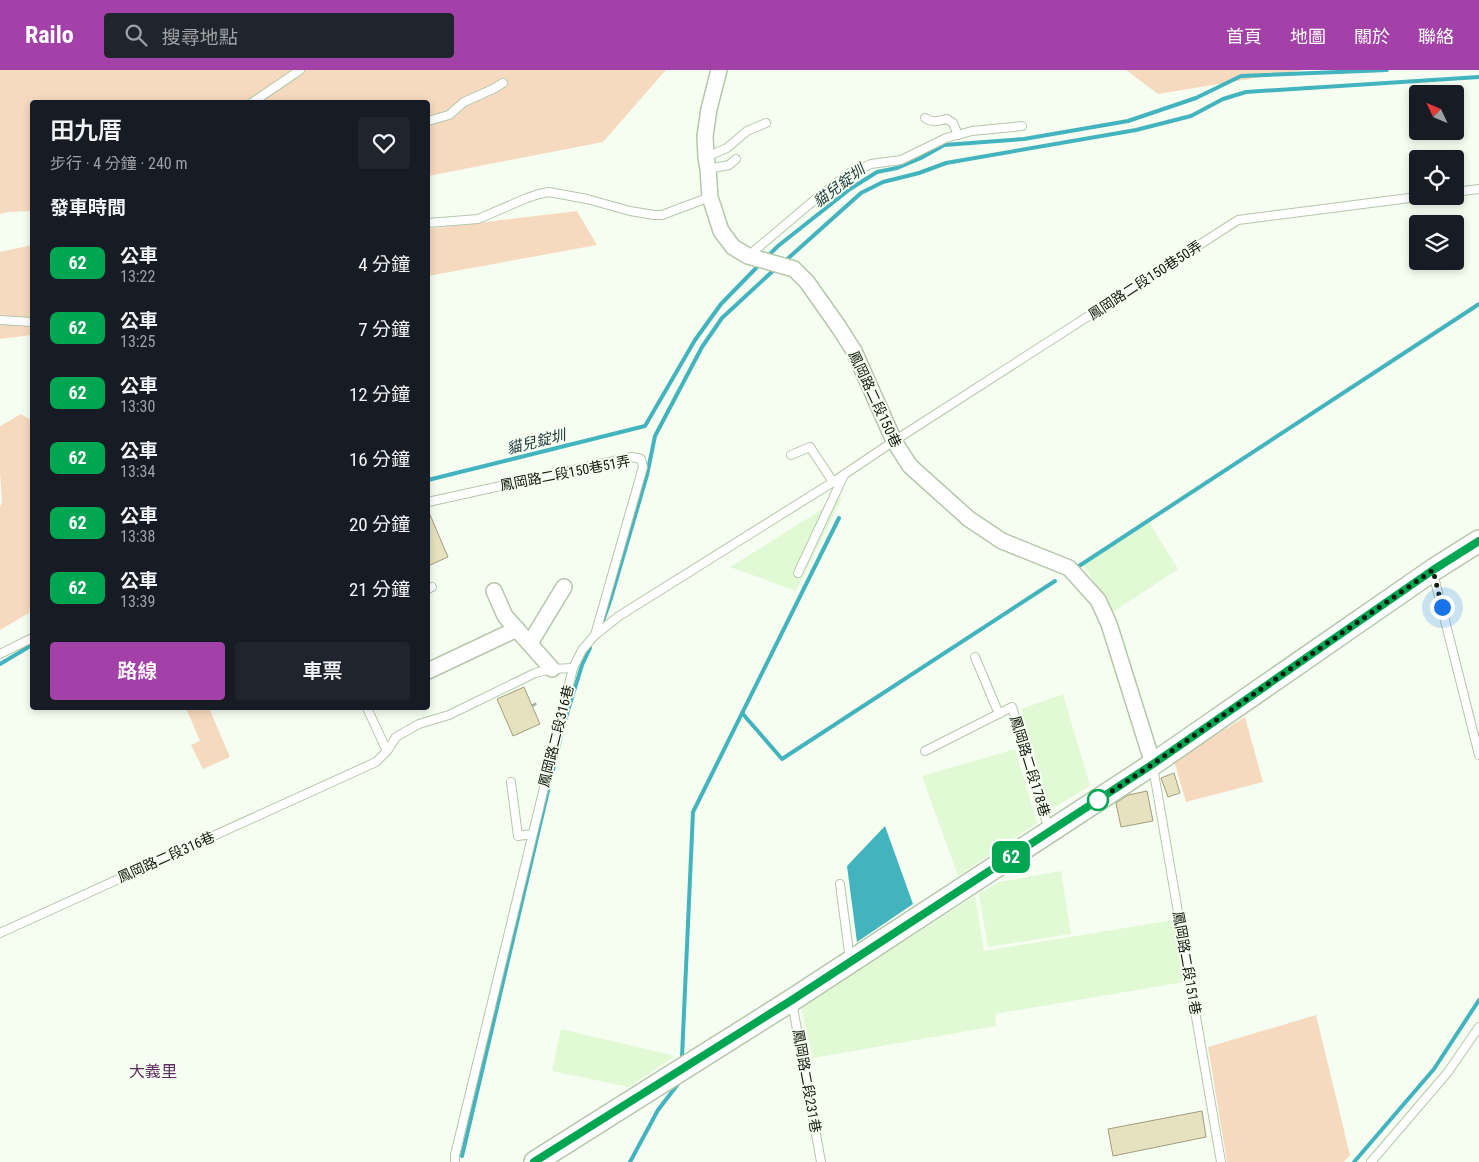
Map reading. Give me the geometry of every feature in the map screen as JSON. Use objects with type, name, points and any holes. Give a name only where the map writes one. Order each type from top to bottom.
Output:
[{"type":"street","points":[[719,70],[709,109],[705,136],[710,198],[721,231],[734,247],[754,258]]},
{"type":"street","name":"鳳岡路二段150巷","points":[[754,258],[794,269],[807,282],[854,351],[894,441],[910,466],[970,519],[1002,541],[1069,568],[1098,600],[1109,624],[1153,764]]},
{"type":"street","points":[[534,1162],[792,1000],[1050,832],[1153,764],[1433,570],[1479,541]]},
{"type":"street","points":[[530,643],[564,587]]},
{"type":"street","points":[[494,591],[505,616],[552,668]]},
{"type":"street","points":[[430,669],[517,630]]},
{"type":"lane","points":[[256,100],[300,70]]},
{"type":"lane","points":[[430,120],[450,115],[464,102],[503,83]]},
{"type":"lane","points":[[925,118],[930,121],[947,119],[953,123],[958,135]]},
{"type":"lane","points":[[707,163],[747,131],[766,123]]},
{"type":"lane","points":[[754,258],[818,197],[850,173],[871,164],[901,160],[946,138],[972,131],[1022,126]]},
{"type":"lane","points":[[707,163],[729,165],[736,159]]},
{"type":"lane","points":[[1464,191],[1479,189]]},
{"type":"lane","points":[[430,223],[478,220],[528,198],[549,192],[654,215],[662,215],[710,198]]},
{"type":"lane","name":"鳳岡路二段150巷50弄","points":[[894,441],[1238,220],[1409,198]]},
{"type":"lane","points":[[0,320],[30,322]]},
{"type":"lane","name":"鳳岡路二段150巷51弄","points":[[573,668],[582,650],[595,635],[619,616],[833,482],[894,441]]},
{"type":"lane","points":[[791,455],[810,447],[833,482]]},
{"type":"lane","name":"鳳岡路二段150巷51弄","points":[[430,502],[632,457],[641,459],[643,467],[595,635]]},
{"type":"lane","points":[[798,573],[844,474]]},
{"type":"lane","points":[[1433,570],[1479,756]]},
{"type":"lane","points":[[0,654],[30,639]]},
{"type":"lane","points":[[975,657],[999,714]]},
{"type":"lane","name":"鳳岡路二段316巷","points":[[0,933],[376,762],[388,751],[396,737],[419,724],[449,715],[535,672],[552,668],[573,668],[455,1156],[456,1162]]},
{"type":"lane","name":"鳳岡路二段178巷","points":[[925,751],[1012,707],[1050,832]]},
{"type":"lane","points":[[368,710],[388,751]]},
{"type":"lane","name":"鳳岡路二段151巷","points":[[1153,764],[1221,1162]]},
{"type":"lane","points":[[511,782],[518,836],[532,834]]},
{"type":"lane","points":[[840,884],[851,962]]},
{"type":"lane","name":"鳳岡路二段231巷","points":[[792,1000],[821,1162]]},
{"type":"lane","points":[[1371,1162],[1448,1072],[1479,1027]]},
{"type":"path","points":[[532,706],[537,703]]},
{"type":"shaded area","points":[[0,70],[666,70],[603,142],[430,176],[430,100],[30,100],[30,211],[0,214]]},
{"type":"shaded area","points":[[1126,70],[1304,70],[1158,94]]},
{"type":"shaded area","points":[[577,211],[597,245],[430,276],[430,229]]},
{"type":"shaded area","points":[[30,245],[30,335],[0,339],[0,252]]},
{"type":"shaded area","points":[[21,414],[30,420],[29,613],[0,630],[0,507],[2,502],[0,426]]},
{"type":"shaded area","points":[[843,496],[796,591],[730,567]]},
{"type":"shaded area","points":[[1147,519],[1178,569],[1113,612],[1083,565]]},
{"type":"shaded area","points":[[1063,694],[1090,786],[1050,810],[1021,709]]},
{"type":"shaded area","points":[[187,710],[210,710],[230,757],[203,769],[191,745],[200,741]]},
{"type":"shaded area","points":[[1245,717],[1263,782],[1186,802],[1174,761]]},
{"type":"shaded area","points":[[1015,749],[1037,823],[958,876],[922,776]]},
{"type":"shaded area","points":[[1061,871],[1071,934],[988,947],[979,894],[999,882]]},
{"type":"shaded area","points":[[975,896],[984,951],[1174,920],[1184,982],[995,1014],[996,1026],[813,1058],[801,1007]]},
{"type":"shaded area","points":[[1316,1015],[1350,1155],[1344,1162],[1227,1162],[1208,1047]]},
{"type":"shaded area","points":[[561,1029],[675,1056],[629,1087],[552,1071]]},
{"type":"water","points":[[885,826],[913,904],[857,942],[847,866]]},
{"type":"building","points":[[430,515],[448,557],[430,565]]},
{"type":"building","points":[[524,687],[540,724],[513,736],[497,699]]},
{"type":"building","points":[[1174,773],[1180,793],[1168,797],[1161,778]]},
{"type":"building","points":[[1147,791],[1153,821],[1121,827],[1116,803],[1128,795]]},
{"type":"building","points":[[1202,1111],[1206,1137],[1113,1156],[1108,1129]]},
{"type":"waterway","name":"貓兒錠圳","points":[[767,257],[778,246],[850,189],[877,172],[897,168],[921,158],[944,145],[1024,139],[1128,121],[1196,98],[1241,76],[1387,70]]},
{"type":"waterway","points":[[784,262],[861,193],[883,182],[919,173],[946,163],[1136,130],[1191,116],[1223,99],[1246,92],[1479,77]]},
{"type":"waterway","name":"貓兒錠圳","points":[[430,480],[645,426],[695,340],[721,304],[760,264]]},
{"type":"waterway","points":[[603,621],[647,475],[655,436],[702,347],[722,318],[776,268]]},
{"type":"waterway","points":[[1076,568],[1479,304]]},
{"type":"waterway","points":[[682,1057],[693,812],[839,518]]},
{"type":"waterway","points":[[742,713],[782,759],[1055,581]]},
{"type":"waterway","name":"貓兒錠圳","points":[[0,664],[30,646]]},
{"type":"waterway","points":[[462,1156],[563,727],[582,665],[590,648]]},
{"type":"waterway","points":[[1354,1162],[1434,1069],[1479,1000]]},
{"type":"waterway","points":[[630,1162],[658,1110],[678,1084]]},
{"type":"bus line","name":"62","points":[[534,1162],[792,1000],[1153,764],[1433,570],[1479,541]]},
{"type":"district","name":"大義里","points":[[153,1071]]},
{"type":"route","points":[[1098,800],[1094,803],[1433,570],[1442,607]]}]
